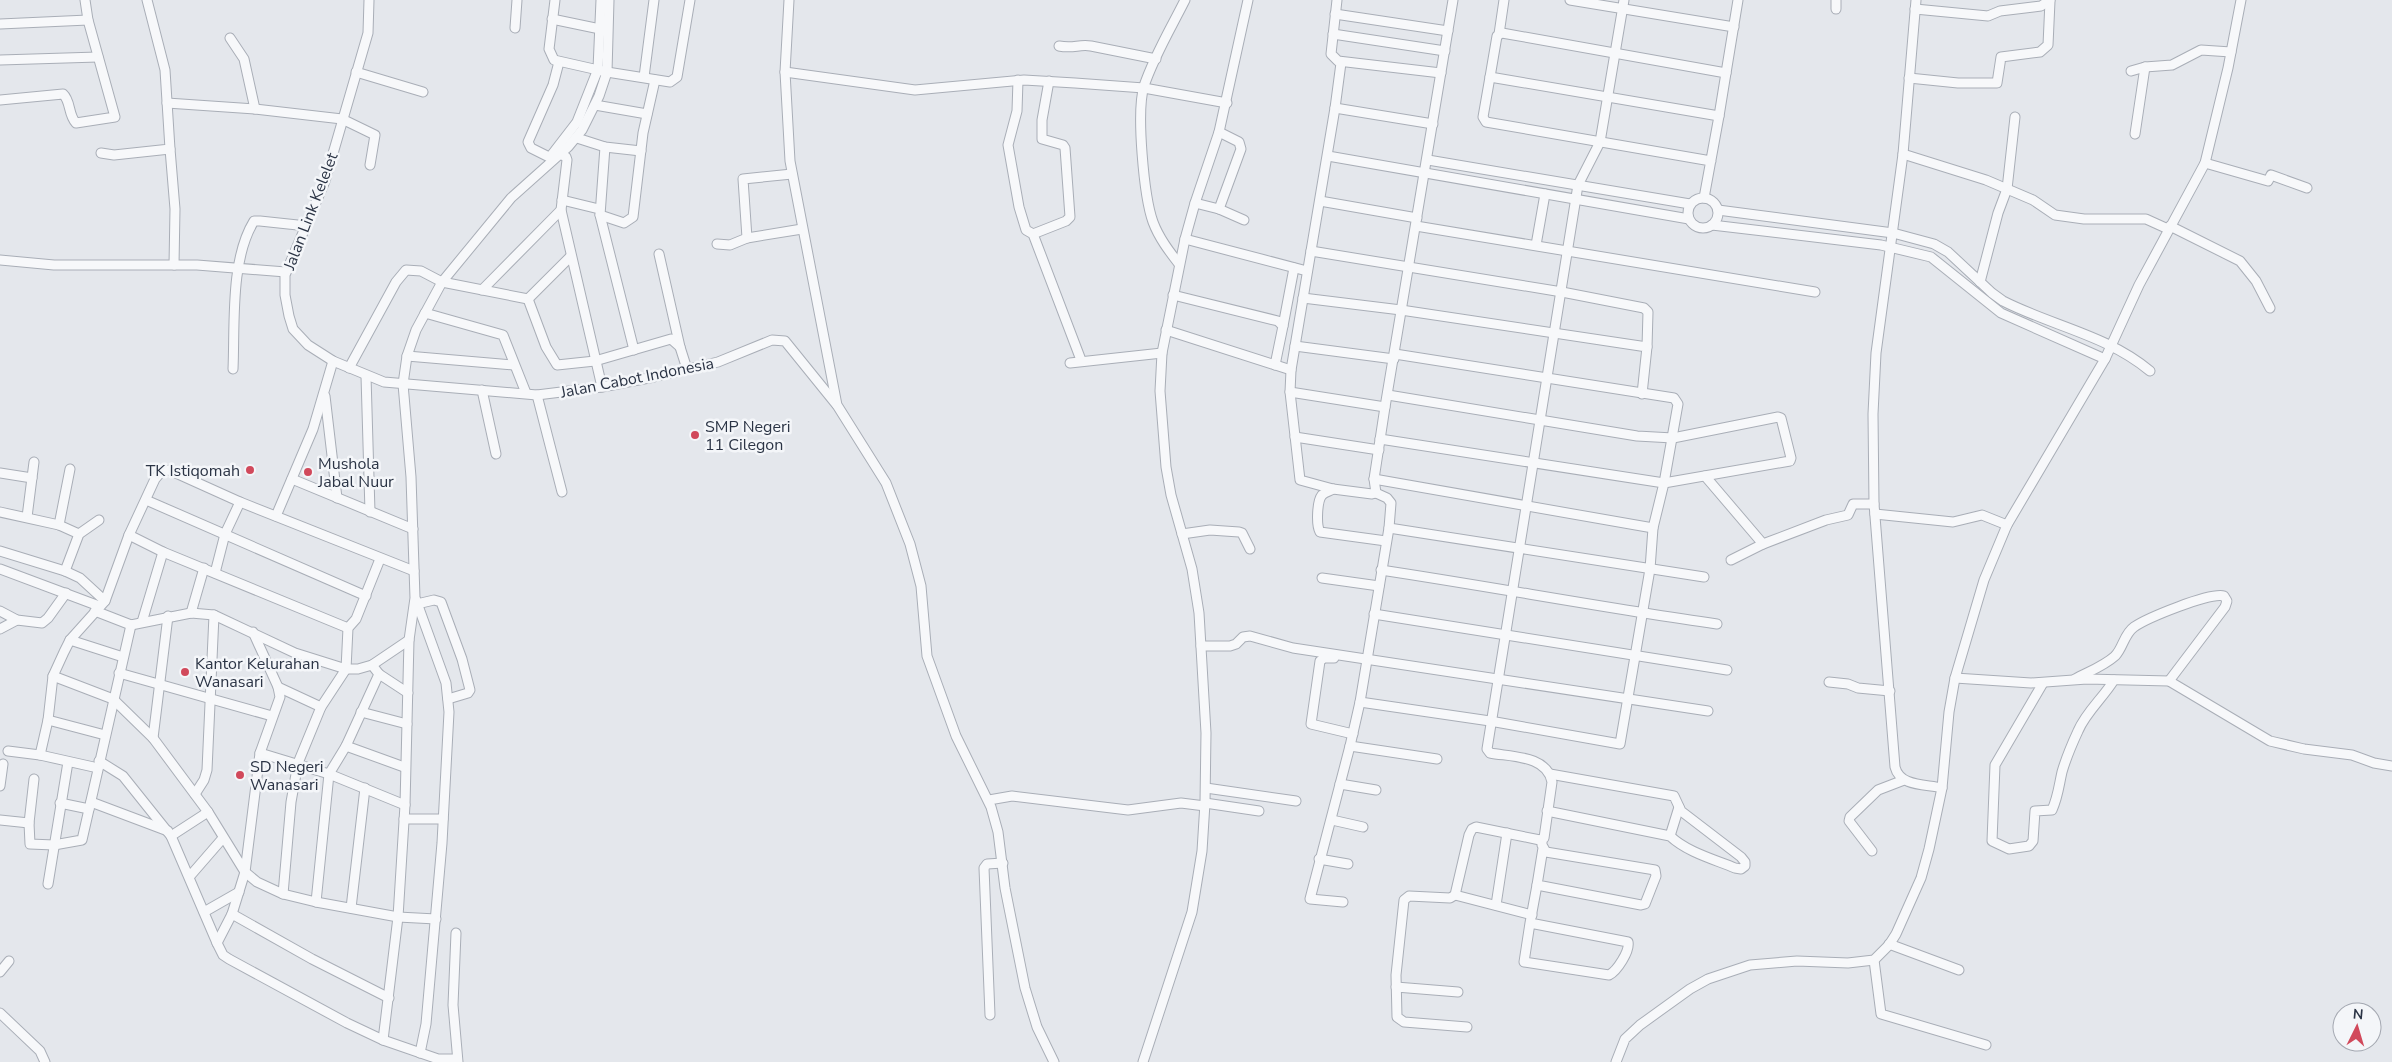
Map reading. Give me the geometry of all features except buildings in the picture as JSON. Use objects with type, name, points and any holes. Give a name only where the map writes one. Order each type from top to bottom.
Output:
[{"type":"street","points":[[0,100],[63,94],[67,97],[72,120],[76,123],[115,117],[88,20],[85,0]]},
{"type":"street","points":[[147,0],[165,70],[175,209],[174,265]]},
{"type":"street","name":"Jalan Link Kelelet","points":[[368,0],[370,25],[326,181],[286,272],[285,296],[293,329],[308,345],[333,361],[366,376],[384,382],[403,384]]},
{"type":"street","points":[[516,28],[517,0]]},
{"type":"street","points":[[555,0],[550,53],[554,60],[603,71],[672,82],[677,77],[690,0]]},
{"type":"street","points":[[555,157],[577,122],[603,71],[600,29],[601,0]]},
{"type":"street","points":[[383,1040],[398,917],[405,805],[404,767],[409,640],[416,601],[403,384],[407,356],[410,344],[442,282],[511,198],[577,138],[595,105],[603,71],[609,0]]},
{"type":"street","points":[[644,77],[654,0]]},
{"type":"street","points":[[789,0],[786,72],[792,174],[837,405],[886,483],[918,567],[922,586],[924,643],[932,674],[956,736],[989,800],[998,832],[1012,927],[1029,1003],[1037,1027],[1054,1062]]},
{"type":"street","points":[[1179,264],[1161,239],[1149,207],[1142,143],[1144,88],[1185,0]]},
{"type":"street","points":[[1143,1062],[1192,912],[1200,861],[1206,788],[1206,733],[1199,613],[1192,569],[1171,495],[1165,459],[1160,391],[1162,353],[1185,239],[1219,132],[1248,0]]},
{"type":"street","points":[[1337,0],[1331,54],[1340,62],[1441,73]]},
{"type":"street","points":[[1376,493],[1374,479],[1380,439],[1428,160],[1453,0]]},
{"type":"street","points":[[1504,0],[1483,117],[1486,122],[1711,161]]},
{"type":"street","points":[[1570,0],[1624,5],[1734,27]]},
{"type":"street","points":[[1704,198],[1738,0]]},
{"type":"street","points":[[1616,1062],[1625,1039],[1640,1025],[1690,989],[1723,973],[1760,964],[1797,961],[1848,963],[1874,960],[1889,944],[1921,878],[1942,788],[1949,712],[1977,598],[2007,525],[2105,359],[2139,284],[2205,163],[2241,0]]},
{"type":"street","points":[[1904,780],[1898,774],[1895,767],[1874,509],[1873,414],[1876,353],[1904,154],[1915,5],[1988,16],[2000,11],[2042,6],[2050,1]]},
{"type":"street","points":[[1910,78],[1958,83],[1997,83],[2001,57],[2040,52],[2048,45],[2050,1]]},
{"type":"street","points":[[1455,894],[1496,905],[1531,919],[1628,942],[1628,950],[1614,973],[1609,975],[1524,962],[1531,919],[1537,885],[1552,782],[1550,774],[1537,761],[1490,753],[1486,749],[1569,250],[1578,185],[1600,142],[1624,5]]},
{"type":"street","points":[[1335,14],[1448,31]]},
{"type":"street","points":[[552,19],[600,29]]},
{"type":"street","points":[[0,24],[88,20]]},
{"type":"street","points":[[1333,34],[1445,51]]},
{"type":"street","points":[[1499,34],[1726,73]]},
{"type":"street","points":[[230,38],[244,58],[255,109]]},
{"type":"street","points":[[1058,46],[1073,48],[1083,45],[1091,46],[1156,59]]},
{"type":"street","points":[[2131,70],[2172,65],[2201,50],[2231,52]]},
{"type":"street","points":[[0,60],[98,57]]},
{"type":"street","points":[[559,62],[553,85],[528,142],[531,148],[555,157],[566,157],[567,160],[561,210],[570,257],[602,387]]},
{"type":"street","points":[[1340,62],[1328,156],[1291,370],[1290,392],[1300,480],[1333,489],[1364,494],[1376,493],[1387,498],[1391,503],[1360,702],[1332,820],[1319,859],[1310,899],[1343,902]]},
{"type":"street","points":[[2135,134],[2145,67]]},
{"type":"street","points":[[356,72],[423,92]]},
{"type":"street","points":[[786,72],[915,90],[1018,80],[1049,81],[1144,88],[1226,103]]},
{"type":"street","points":[[1490,77],[1719,116]]},
{"type":"street","points":[[562,200],[600,212],[624,223],[632,219],[647,114],[655,80]]},
{"type":"street","points":[[1018,80],[1017,111],[1009,136],[1008,153],[1025,228],[1033,234],[1081,360]]},
{"type":"street","points":[[1033,234],[1066,221],[1070,217],[1065,148],[1062,145],[1044,141],[1042,138],[1049,81]]},
{"type":"street","points":[[167,103],[255,109],[342,119],[375,136],[370,166]]},
{"type":"street","points":[[595,105],[647,114]]},
{"type":"street","points":[[1335,108],[1433,124]]},
{"type":"street","points":[[1980,282],[1998,213],[2007,189],[2016,117]]},
{"type":"street","points":[[1219,132],[1239,142],[1242,148],[1219,209]]},
{"type":"street","points":[[577,138],[605,147],[641,152]]},
{"type":"street","points":[[605,147],[600,212],[634,350]]},
{"type":"street","points":[[101,154],[114,155],[170,149]]},
{"type":"street","points":[[1904,154],[2007,189],[2039,203],[2055,215],[2084,219],[2146,219],[2169,227],[2240,261],[2256,281],[2270,308]]},
{"type":"street","points":[[1328,156],[1689,219]]},
{"type":"street","points":[[1428,160],[1690,204],[1704,198],[1713,202],[1718,210],[1718,216],[1712,225]]},
{"type":"street","points":[[2205,163],[2268,180],[2271,174],[2307,188]]},
{"type":"street","points":[[747,238],[743,179],[792,174]]},
{"type":"street","points":[[1536,245],[1545,194]]},
{"type":"street","points":[[1320,201],[1536,245],[1815,292]]},
{"type":"street","points":[[1195,203],[1219,209],[1244,220]]},
{"type":"street","points":[[1690,204],[1689,219],[1692,224],[1702,228],[1712,225],[1891,248],[1931,257],[2000,313],[2105,359]]},
{"type":"street","points":[[482,290],[561,210]]},
{"type":"street","points":[[1718,210],[1893,233],[1939,246],[1992,294],[2015,307],[2112,345],[2135,358],[2150,370]]},
{"type":"street","points":[[233,369],[238,267],[249,230],[254,221],[266,220],[307,226]]},
{"type":"street","points":[[717,244],[730,245],[747,238],[802,229]]},
{"type":"street","points":[[1185,239],[1307,271]]},
{"type":"street","points":[[1311,250],[1562,292],[1644,308],[1648,312],[1647,347],[1642,394]]},
{"type":"street","points":[[658,254],[687,369]]},
{"type":"street","points":[[528,299],[570,257]]},
{"type":"street","points":[[0,260],[54,265],[238,267],[286,272]]},
{"type":"street","points":[[1275,365],[1294,268]]},
{"type":"street","points":[[349,368],[403,273],[409,269],[421,271],[442,282],[528,299]]},
{"type":"street","points":[[1173,295],[1278,321],[1283,326]]},
{"type":"street","points":[[1303,298],[1401,310],[1647,347]]},
{"type":"street","points":[[528,299],[546,347],[556,364],[562,366],[595,361],[670,339],[680,347]]},
{"type":"street","points":[[425,313],[499,333],[504,338],[526,393]]},
{"type":"street","points":[[1166,330],[1291,370]]},
{"type":"street","name":"Jalan Cabot Indonesia","points":[[403,384],[537,395],[602,387],[687,369],[726,359],[768,342],[781,340],[785,342],[837,405]]},
{"type":"street","points":[[1295,346],[1548,377],[1674,398],[1677,401],[1673,438],[1653,528],[1650,570],[1621,742],[1618,744],[1490,721],[1360,702]]},
{"type":"street","points":[[1070,363],[1081,360],[1162,353]]},
{"type":"street","points":[[407,356],[514,365]]},
{"type":"street","points":[[276,516],[313,429],[325,394],[333,361]]},
{"type":"street","points":[[366,376],[370,512]]},
{"type":"street","points":[[482,390],[496,454]]},
{"type":"street","points":[[1290,392],[1385,407]]},
{"type":"street","points":[[325,394],[337,498]]},
{"type":"street","points":[[537,395],[562,492]]},
{"type":"street","points":[[1380,439],[1664,483],[1790,461],[1791,454],[1781,418],[1673,438],[1637,436],[1388,395]]},
{"type":"street","points":[[1295,436],[1379,450]]},
{"type":"street","points":[[27,517],[34,462]]},
{"type":"street","points":[[59,525],[70,469]]},
{"type":"street","points":[[40,755],[48,720],[53,676],[70,640],[100,606],[156,476],[166,469],[240,502],[414,571]]},
{"type":"street","points":[[0,473],[32,478]]},
{"type":"street","points":[[1704,476],[1763,544]]},
{"type":"street","points":[[292,479],[413,529]]},
{"type":"street","points":[[1374,479],[1527,504],[1653,528]]},
{"type":"street","points":[[1333,489],[1322,495],[1320,500],[1318,525],[1320,532],[1386,541]]},
{"type":"street","points":[[146,500],[366,596]]},
{"type":"street","points":[[215,574],[226,534],[240,502]]},
{"type":"street","points":[[1731,560],[1763,544],[1826,520],[1848,515],[1853,504],[1953,522],[1982,515],[2007,525]]},
{"type":"street","points":[[0,512],[59,525],[79,534]]},
{"type":"street","points":[[64,571],[79,534],[99,520]]},
{"type":"street","points":[[1388,528],[1704,577]]},
{"type":"street","points":[[1182,534],[1210,530],[1239,532],[1242,533],[1250,549]]},
{"type":"street","points":[[129,535],[163,552],[348,628]]},
{"type":"street","points":[[0,551],[64,571],[80,578],[100,606]]},
{"type":"street","points":[[142,622],[163,552]]},
{"type":"street","points":[[283,894],[291,802],[298,763],[322,707],[346,669],[348,628],[356,619],[380,559]]},
{"type":"street","points":[[0,568],[100,606],[131,625],[168,616],[191,613],[214,615],[302,656],[346,669],[358,669],[372,665],[409,640]]},
{"type":"street","points":[[191,613],[204,568]]},
{"type":"street","points":[[1381,570],[1512,589],[1642,614],[1717,624]]},
{"type":"street","points":[[1322,578],[1378,586]]},
{"type":"street","points":[[0,612],[18,620],[43,622],[66,593]]},
{"type":"street","points":[[2073,680],[2116,655],[2126,636],[2137,625],[2200,598],[2215,595],[2224,596],[2227,601],[2225,607],[2169,681]]},
{"type":"street","points":[[416,601],[434,600],[441,602],[462,659],[470,690],[468,693],[448,699]]},
{"type":"street","points":[[416,601],[446,683],[448,699],[443,819],[436,919],[424,1039],[420,1054]]},
{"type":"street","points":[[1374,614],[1727,670]]},
{"type":"street","points":[[195,794],[204,780],[206,770],[214,615]]},
{"type":"street","points":[[154,738],[168,616]]},
{"type":"street","points":[[0,629],[18,620]]},
{"type":"street","points":[[34,779],[28,823],[30,844],[54,845],[83,839],[98,764],[131,625]]},
{"type":"street","points":[[217,944],[232,914],[245,872],[260,753],[280,697],[278,687],[253,632]]},
{"type":"street","points":[[1201,646],[1230,646],[1250,636],[1285,646],[1366,661]]},
{"type":"street","points":[[70,640],[123,657]]},
{"type":"street","points":[[1353,734],[1311,724],[1320,661],[1327,658],[1366,661],[1498,678],[1708,711]]},
{"type":"street","points":[[372,665],[379,674],[408,693]]},
{"type":"street","points":[[119,673],[272,716]]},
{"type":"street","points":[[316,902],[329,774],[346,746],[379,674]]},
{"type":"street","points":[[53,676],[113,699],[154,738],[208,812],[245,872],[257,882],[283,894],[316,902],[398,917],[436,919]]},
{"type":"street","points":[[1956,678],[2043,683],[2073,680],[2169,681],[2270,741],[2304,749],[2352,755],[2374,763],[2392,766]]},
{"type":"street","points":[[2043,683],[1994,765],[1992,841],[2008,849],[2029,846],[2033,841],[2035,811],[2052,810],[2077,732],[2086,716],[2102,698],[2114,680]]},
{"type":"street","points":[[1829,682],[1848,684],[1858,688],[1890,691]]},
{"type":"street","points":[[278,687],[322,707]]},
{"type":"street","points":[[361,712],[407,724]]},
{"type":"street","points":[[48,720],[105,735]]},
{"type":"street","points":[[346,746],[404,767]]},
{"type":"street","points":[[1350,746],[1437,759]]},
{"type":"street","points":[[8,751],[40,755],[68,762],[98,764],[123,776],[170,834],[190,876],[217,944],[228,959],[290,994],[383,1040],[438,1060],[457,1060],[453,1004],[456,933]]},
{"type":"street","points":[[260,753],[329,774],[405,805]]},
{"type":"street","points":[[48,884],[68,762]]},
{"type":"street","points":[[0,786],[3,764]]},
{"type":"street","points":[[1547,811],[1670,836],[1676,842],[1735,868],[1741,869],[1745,866],[1745,862],[1741,857],[1681,811],[1674,796],[1550,774]]},
{"type":"street","points":[[1872,851],[1849,821],[1850,817],[1878,790],[1904,780],[1942,788]]},
{"type":"street","points":[[1340,784],[1376,790]]},
{"type":"street","points":[[350,908],[365,788]]},
{"type":"street","points":[[1206,788],[1296,801]]},
{"type":"street","points":[[989,800],[1012,796],[1128,810],[1180,803],[1259,811]]},
{"type":"street","points":[[60,803],[90,805],[170,834],[208,812]]},
{"type":"street","points":[[1670,836],[1679,807]]},
{"type":"street","points":[[404,819],[443,819]]},
{"type":"street","points":[[0,820],[28,823]]},
{"type":"street","points":[[1332,820],[1363,827]]},
{"type":"street","points":[[1466,1027],[1400,1021],[1397,1017],[1396,986],[1405,898],[1409,896],[1450,898],[1455,894],[1470,831],[1476,828],[1507,833],[1542,844],[1546,852],[1655,870],[1656,876],[1645,904],[1641,906],[1537,885]]},
{"type":"street","points":[[1496,905],[1507,833]]},
{"type":"street","points":[[190,876],[223,838]]},
{"type":"street","points":[[1319,859],[1348,864]]},
{"type":"street","points":[[990,1015],[984,868],[987,864],[1003,863]]},
{"type":"street","points":[[204,912],[239,892]]},
{"type":"street","points":[[232,914],[312,959],[389,998]]},
{"type":"street","points":[[1889,944],[1959,970]]},
{"type":"street","points":[[1874,960],[1881,1014],[1986,1045]]},
{"type":"street","points":[[0,972],[8,961]]},
{"type":"street","points":[[1396,986],[1458,992]]},
{"type":"street","points":[[0,1013],[40,1051],[45,1062]]},
{"type":"place","name":"SMP Negeri 11 Cilegon","points":[[695,435]]},
{"type":"place","name":"TK Istiqomah","points":[[250,470]]},
{"type":"place","name":"Mushola Jabal Nuur","points":[[308,472]]},
{"type":"place","name":"Kantor Kelurahan Wanasari","points":[[185,672]]},
{"type":"place","name":"SD Negeri Wanasari","points":[[240,775]]}]
